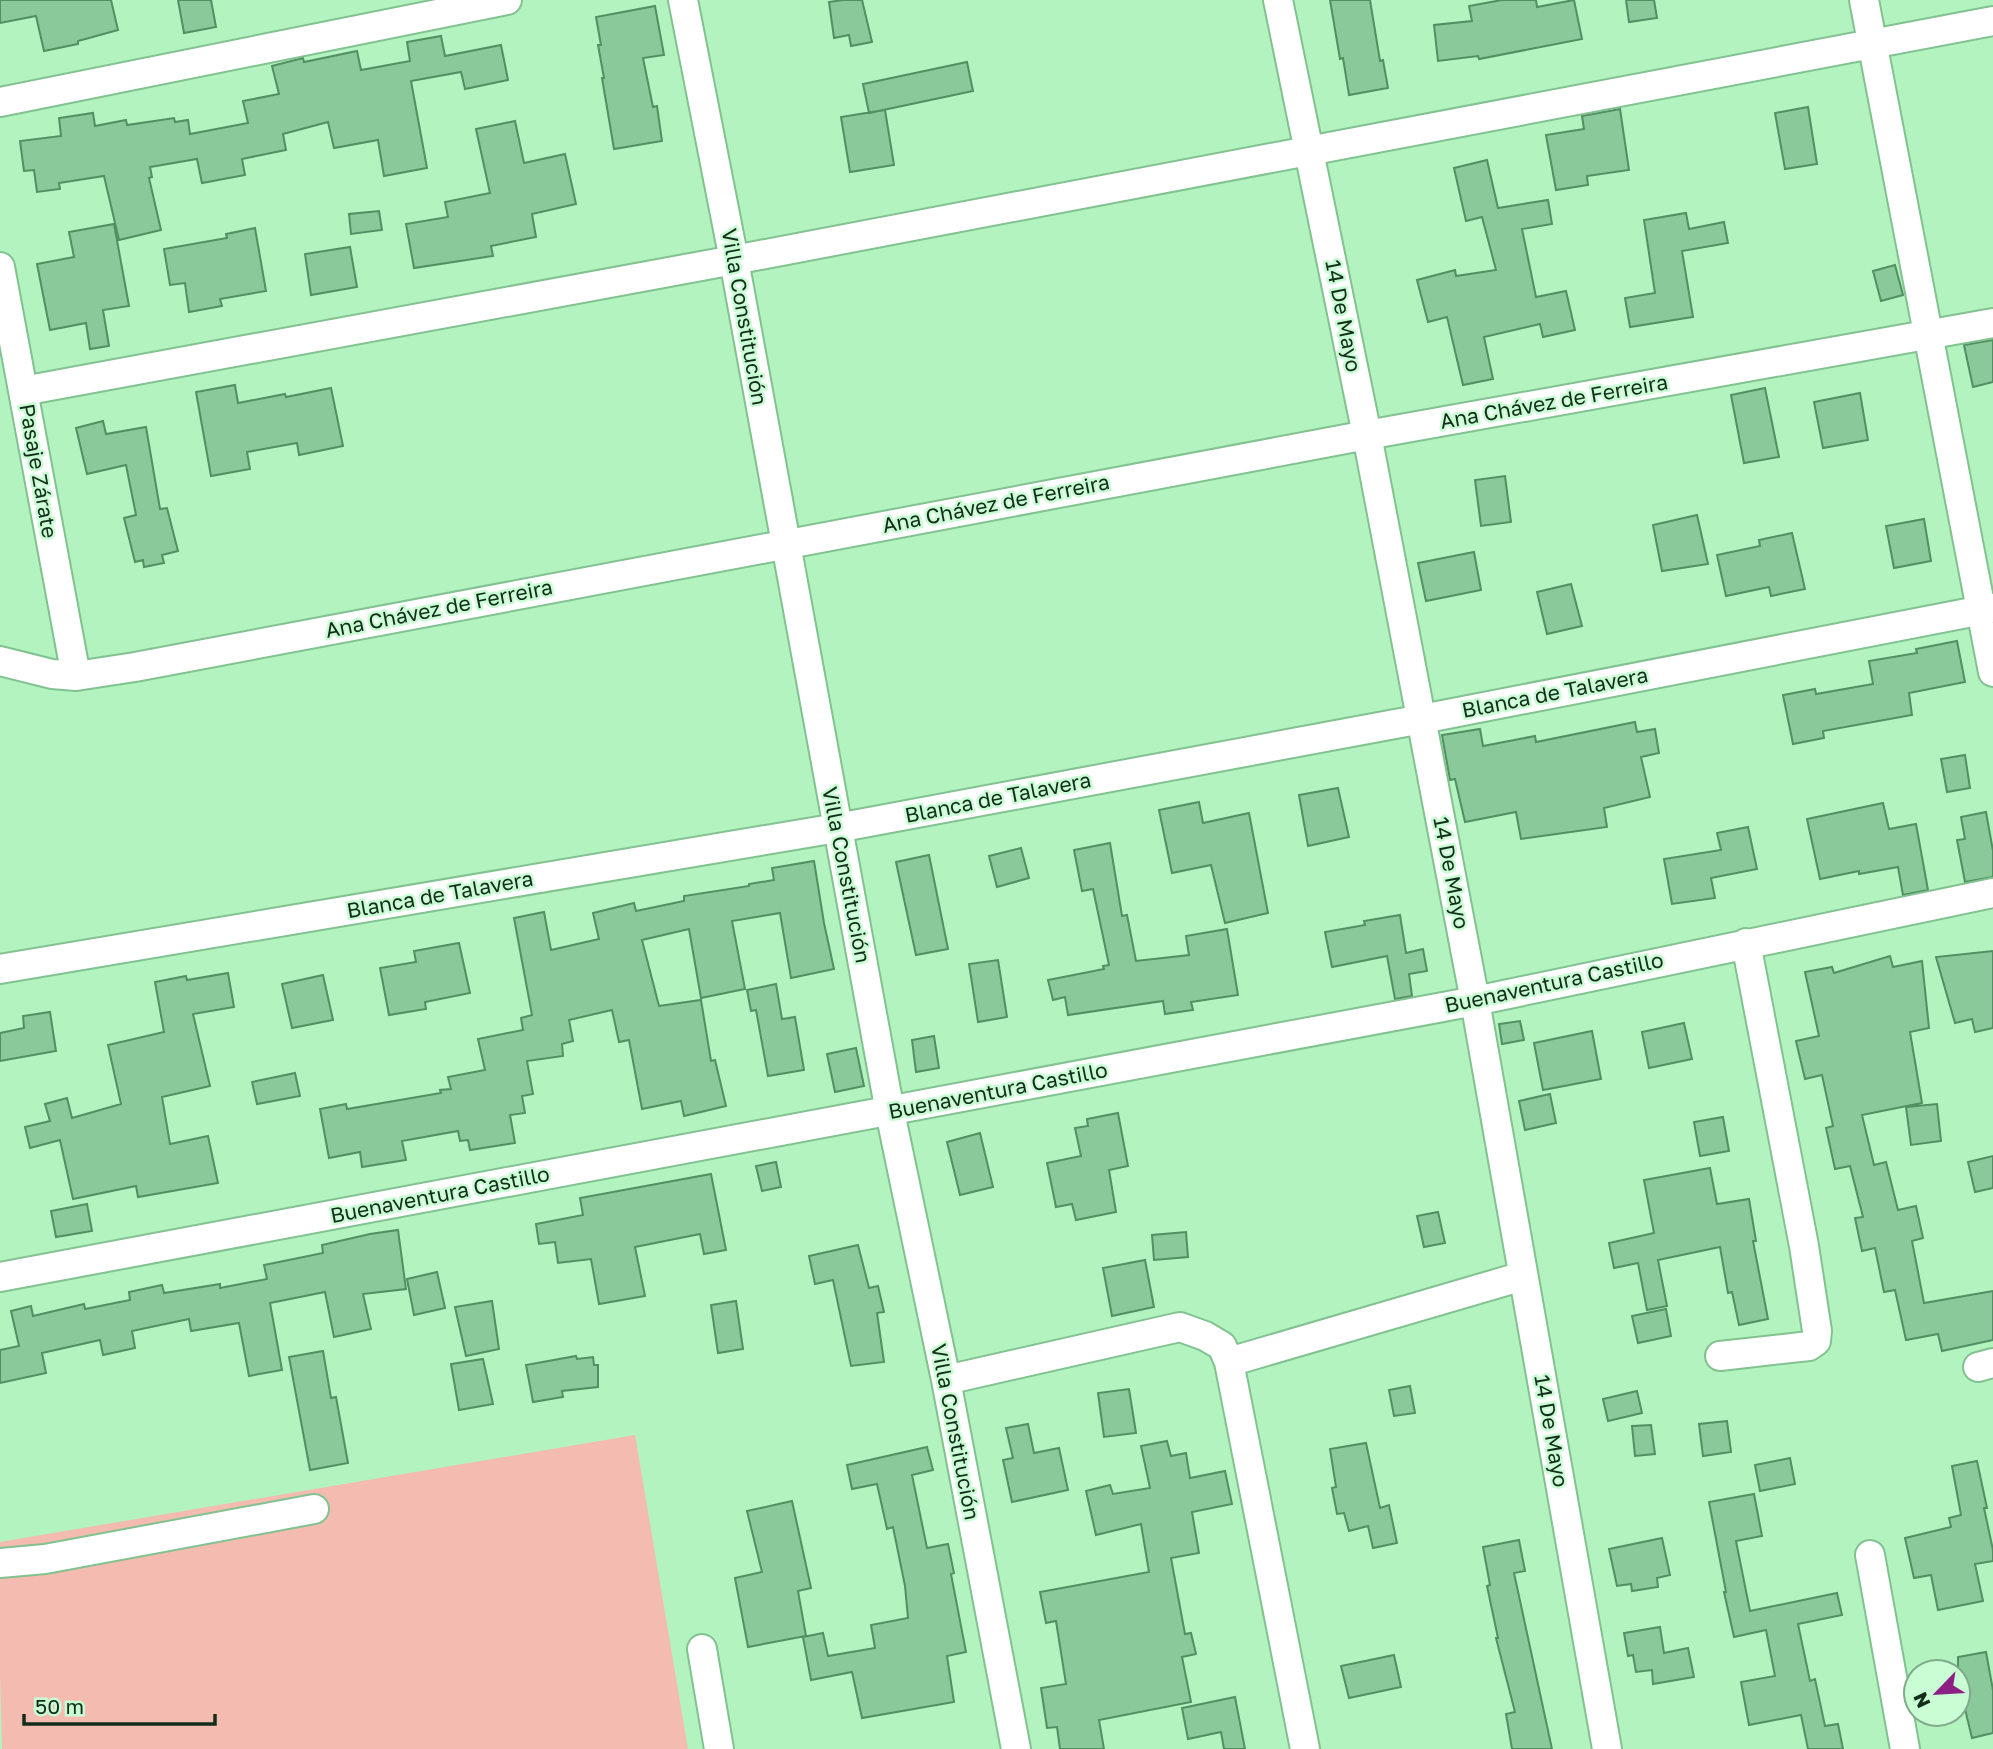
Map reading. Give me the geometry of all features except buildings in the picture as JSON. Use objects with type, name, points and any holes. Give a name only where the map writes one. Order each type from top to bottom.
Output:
[{"type":"street","points":[[0,102],[507,0]]},
{"type":"street","name":"Villa Constitución","points":[[683,0],[734,260],[890,1111],[946,1380],[1016,1749]]},
{"type":"street","name":"14 De Mayo","points":[[1278,0],[1422,719],[1475,1001],[1607,1749]]},
{"type":"street","points":[[1864,0],[1928,336],[1987,610],[1993,672]]},
{"type":"street","points":[[23,391],[734,260],[1993,21]]},
{"type":"street","name":"Pasaje Zárate","points":[[0,267],[76,676]]},
{"type":"street","name":"Ana Chávez de Ferreira","points":[[0,661],[52,674],[76,676],[148,664],[1367,435],[1993,323]]},
{"type":"street","name":"Blanca de Talavera","points":[[0,969],[837,828],[1987,610]]},
{"type":"street","name":"Buenaventura Castillo","points":[[0,1277],[1475,1001],[1993,893]]},
{"type":"street","points":[[1720,1356],[1809,1346],[1816,1341],[1817,1331],[1804,1247],[1746,943]]},
{"type":"street","points":[[1230,1362],[1523,1276]]},
{"type":"street","points":[[946,1380],[1180,1327],[1205,1336],[1222,1346],[1230,1362],[1305,1749]]},
{"type":"street","points":[[0,1563],[45,1559],[314,1509]]},
{"type":"street","points":[[1870,1555],[1905,1749]]},
{"type":"street","points":[[702,1649],[719,1749]]},
{"type":"shaded area","points":[[635,1435],[688,1749],[2,1749],[0,1542]]}]
